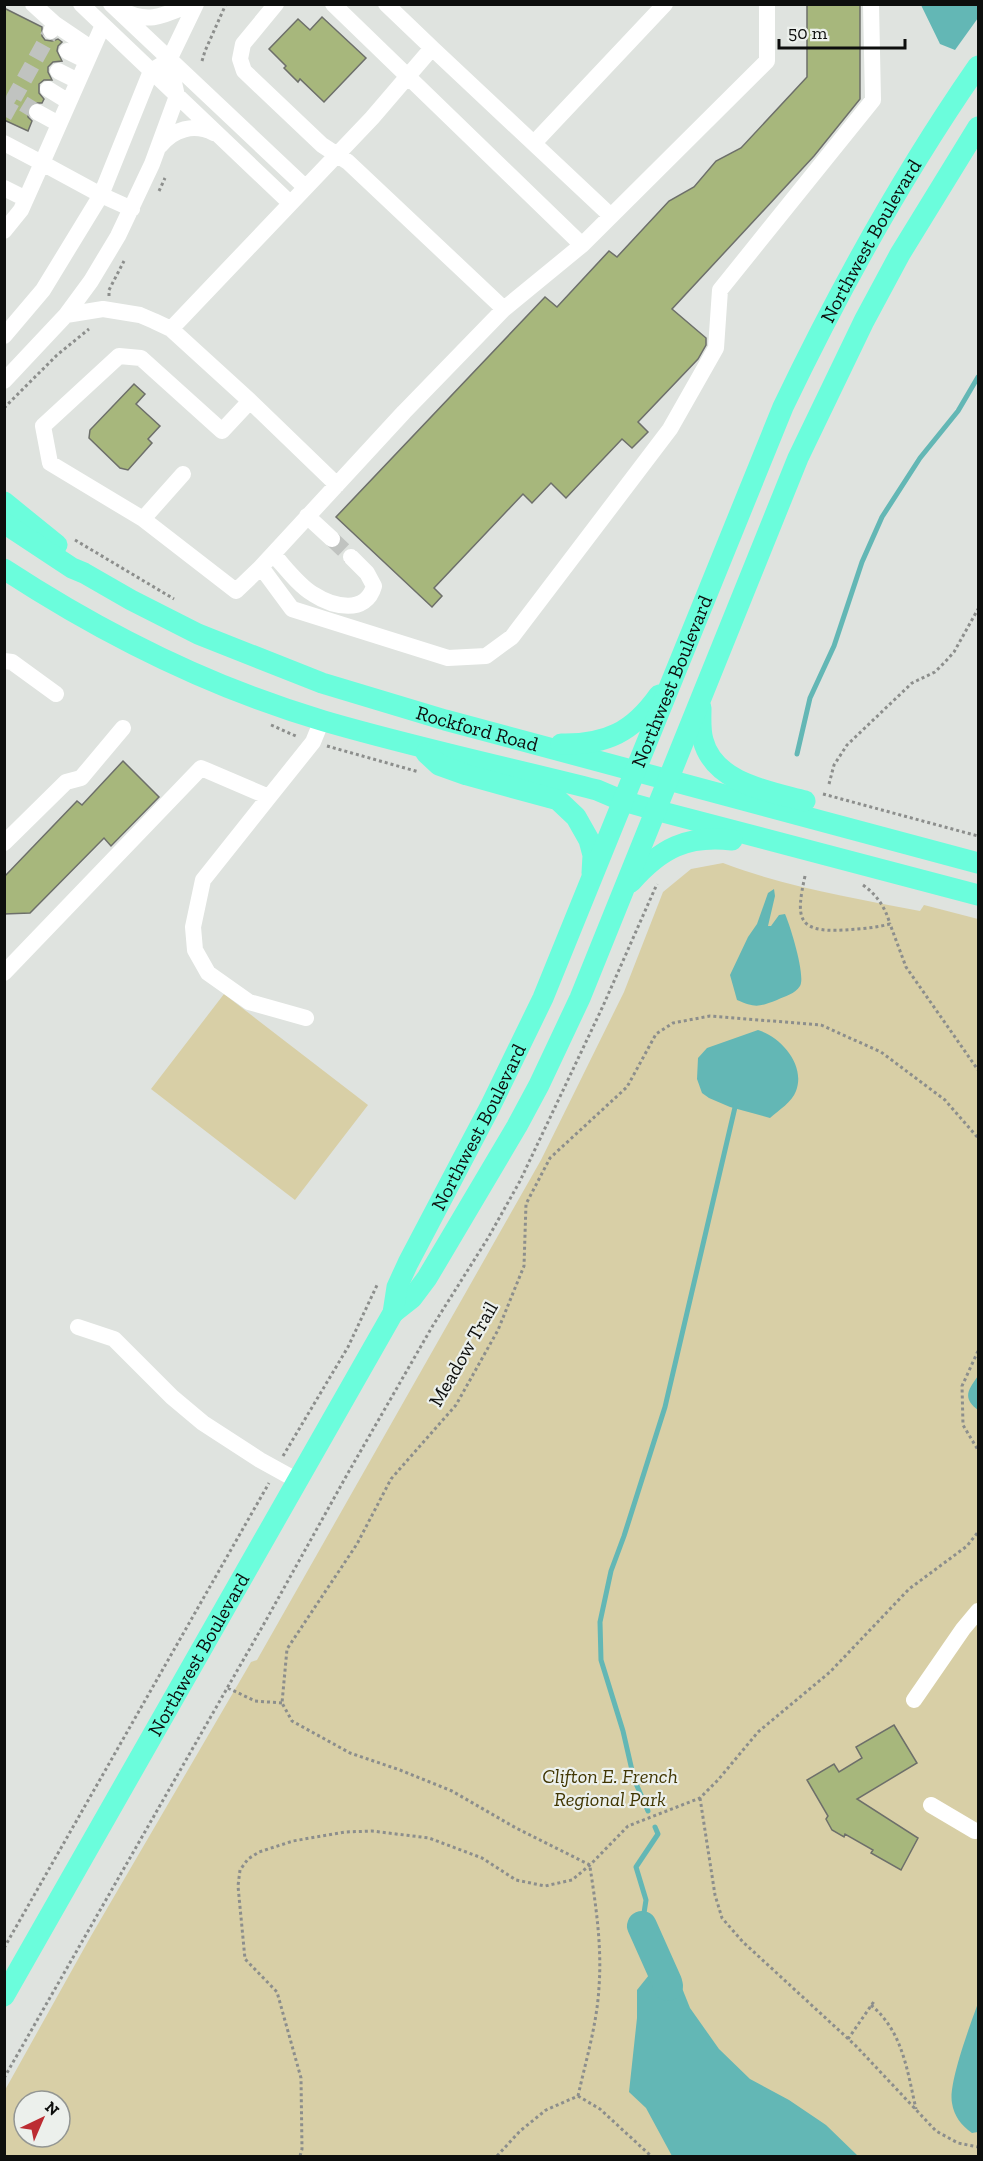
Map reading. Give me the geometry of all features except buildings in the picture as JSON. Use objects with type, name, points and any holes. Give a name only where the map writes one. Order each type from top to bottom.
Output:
[{"type":"main road","name":"Northwest Boulevard","points":[[4,1996],[393,1313],[397,1287],[524,1040],[783,407],[817,337],[890,201],[978,66]]},
{"type":"main road","name":"Northwest Boulevard","points":[[393,1313],[412,1298],[427,1278],[539,1085],[580,998],[798,458],[830,388],[900,254],[978,127]]},
{"type":"main road","points":[[4,502],[55,542],[72,568]]},
{"type":"main road","name":"Rockford Road","points":[[4,523],[72,568],[131,600],[189,630],[283,669],[374,700],[978,863]]},
{"type":"main road","name":"Rockford Road","points":[[4,569],[103,627],[158,655],[236,689],[322,720],[597,790],[623,801],[978,895]]},
{"type":"main road","points":[[528,742],[576,744],[594,742],[623,731],[646,713],[675,673]]},
{"type":"main road","points":[[701,696],[702,738],[711,758],[720,769],[734,779],[831,808],[850,828]]},
{"type":"main road","points":[[419,746],[439,765],[467,776],[558,800],[567,807],[576,817],[589,840],[593,864],[590,883]]},
{"type":"main road","points":[[623,892],[651,861],[680,844],[695,839],[737,840],[758,837]]},
{"type":"street","points":[[33,4],[53,28],[90,55]]},
{"type":"street","points":[[81,4],[290,203]]},
{"type":"street","points":[[113,4],[131,15],[145,18],[163,16],[194,4]]},
{"type":"street","points":[[113,4],[169,60],[305,187]]},
{"type":"street","points":[[4,336],[43,290],[101,195],[151,71],[169,60],[194,4]]},
{"type":"street","points":[[276,4],[243,44],[240,59],[244,71],[322,146],[348,162],[504,309]]},
{"type":"street","points":[[333,4],[582,245]]},
{"type":"street","points":[[386,4],[611,216]]},
{"type":"street","points":[[534,143],[665,4]]},
{"type":"street","points":[[250,401],[222,431],[141,358],[119,356],[43,426],[50,463],[143,519],[236,591],[504,309],[582,245],[767,61],[767,4]]},
{"type":"street","points":[[261,567],[292,609],[448,658],[486,656],[512,637],[670,429],[716,348],[720,290],[873,100],[871,4]]},
{"type":"street","points":[[4,231],[21,210],[103,25]]},
{"type":"street","points":[[171,329],[408,78],[432,48]]},
{"type":"street","points":[[67,51],[90,55]]},
{"type":"street","points":[[4,381],[66,315],[91,281],[132,209],[158,150],[177,96],[169,60]]},
{"type":"street","points":[[58,70],[78,81]]},
{"type":"street","points":[[48,89],[69,102]]},
{"type":"street","points":[[37,112],[59,124]]},
{"type":"street","points":[[158,150],[169,136],[186,129],[203,128],[218,134]]},
{"type":"street","points":[[4,143],[132,209]]},
{"type":"street","points":[[4,188],[26,199]]},
{"type":"street","points":[[66,315],[96,309],[122,310],[140,315],[171,329],[337,485]]},
{"type":"street","points":[[143,519],[183,474]]},
{"type":"street","points":[[307,516],[332,539]]},
{"type":"street","points":[[273,554],[312,594],[342,606],[364,602],[371,596],[374,586],[367,573],[351,557]]},
{"type":"street","points":[[4,661],[12,662],[56,694]]},
{"type":"street","points":[[306,1018],[249,1002],[208,974],[195,950],[193,927],[203,880],[313,742],[322,720]]},
{"type":"street","points":[[4,843],[66,782],[81,778],[123,728]]},
{"type":"street","points":[[4,973],[201,768],[269,797]]},
{"type":"street","points":[[78,1327],[114,1339],[172,1397],[203,1423],[298,1481]]},
{"type":"street","points":[[914,1700],[978,1611]]},
{"type":"street","points":[[931,1805],[975,1831]]},
{"type":"path","points":[[202,61],[226,4]]},
{"type":"path","points":[[68,536],[180,603]]},
{"type":"path","points":[[829,784],[834,765],[847,745],[912,683],[935,672],[945,662],[954,652],[978,609]]},
{"type":"path","points":[[820,793],[978,836]]},
{"type":"path","points":[[805,876],[800,898],[801,913],[804,921],[816,930],[890,924]]},
{"type":"path","points":[[4,2078],[228,1688],[348,1473],[520,1181],[603,1006],[659,878]]},
{"type":"path","points":[[860,883],[876,895],[884,907],[906,967],[978,1070]]},
{"type":"path","name":"Meadow Trail","points":[[282,1703],[287,1649],[357,1544],[391,1479],[456,1405],[498,1330],[524,1266],[526,1204],[550,1158],[627,1087],[656,1034],[673,1023],[710,1016],[821,1025],[881,1052],[945,1100],[978,1138]]},
{"type":"path","points":[[4,1948],[267,1489],[275,1468],[348,1347],[382,1275]]},
{"type":"path","points":[[978,1351],[962,1386],[963,1425],[978,1450]]},
{"type":"path","points":[[300,2157],[302,2150],[301,2078],[277,1992],[245,1959],[238,1886],[240,1870],[248,1859],[259,1852],[293,1841],[345,1832],[372,1831],[429,1838],[482,1858],[516,1880],[545,1886],[572,1880],[628,1826],[700,1798],[718,1780],[758,1731],[830,1672],[909,1589],[967,1546],[978,1532]]},
{"type":"path","points":[[228,1688],[255,1701],[282,1703],[292,1721],[313,1734],[350,1753],[452,1791],[516,1828],[590,1865]]},
{"type":"path","points":[[700,1798],[715,1895],[722,1918],[742,1941],[848,2039],[936,2131],[958,2143],[978,2147]]},
{"type":"path","points":[[578,2096],[591,2042],[599,1987],[597,1914],[590,1865]]},
{"type":"path","points":[[848,2039],[875,2000]]},
{"type":"path","points":[[871,2005],[885,2017],[895,2032],[916,2111]]},
{"type":"path","points":[[497,2157],[520,2131],[546,2110],[578,2096]]},
{"type":"path","points":[[578,2096],[600,2109],[651,2157]]},
{"type":"green space","name":"Clifton E. French Regional Park","points":[[723,863],[771,879],[820,891],[920,911],[924,905],[978,919],[978,2156],[5,2156],[5,2090],[91,1936],[251,1662],[257,1660],[541,1160],[624,992],[663,892],[691,869]]},
{"type":"green space","points":[[224,994],[368,1105],[295,1200],[151,1089]]},
{"type":"water","points":[[921,5],[978,5],[978,18],[955,50],[940,44]]},
{"type":"water","points":[[774,889],[775,896],[768,926],[771,926],[779,915],[785,914],[797,950],[801,980],[798,989],[790,995],[757,1006],[737,1000],[730,975],[748,937],[757,924],[768,893]]},
{"type":"water","points":[[758,1030],[783,1046],[798,1071],[796,1091],[792,1099],[770,1118],[730,1107],[709,1098],[702,1093],[697,1079],[698,1058],[707,1048]]},
{"type":"water","points":[[978,1376],[978,1410],[970,1402],[968,1394]]},
{"type":"water","points":[[662,1943],[690,2008],[719,2049],[750,2079],[789,2100],[826,2125],[858,2156],[672,2156],[646,2108],[629,2092],[637,2018],[637,1990],[653,1970],[648,1953]]},
{"type":"water","points":[[978,2003],[978,2132],[972,2133],[956,2116],[952,2094],[961,2053]]},
{"type":"waterway","points":[[797,754],[810,698],[834,646],[862,562],[882,517],[920,458],[958,411],[978,377]]},
{"type":"waterway","points":[[648,1811],[634,1779],[623,1731],[601,1660],[600,1622],[611,1571],[665,1407],[736,1103]]},
{"type":"waterway","points":[[642,1926],[646,1900],[636,1867],[658,1834],[655,1827]]},
{"type":"waterway","points":[[642,1926],[668,1986]]},
{"type":"tunnel","points":[[37,112],[14,98],[51,31]]},
{"type":"tunnel","points":[[4,116],[14,98]]},
{"type":"tunnel","points":[[332,539],[351,557]]}]
